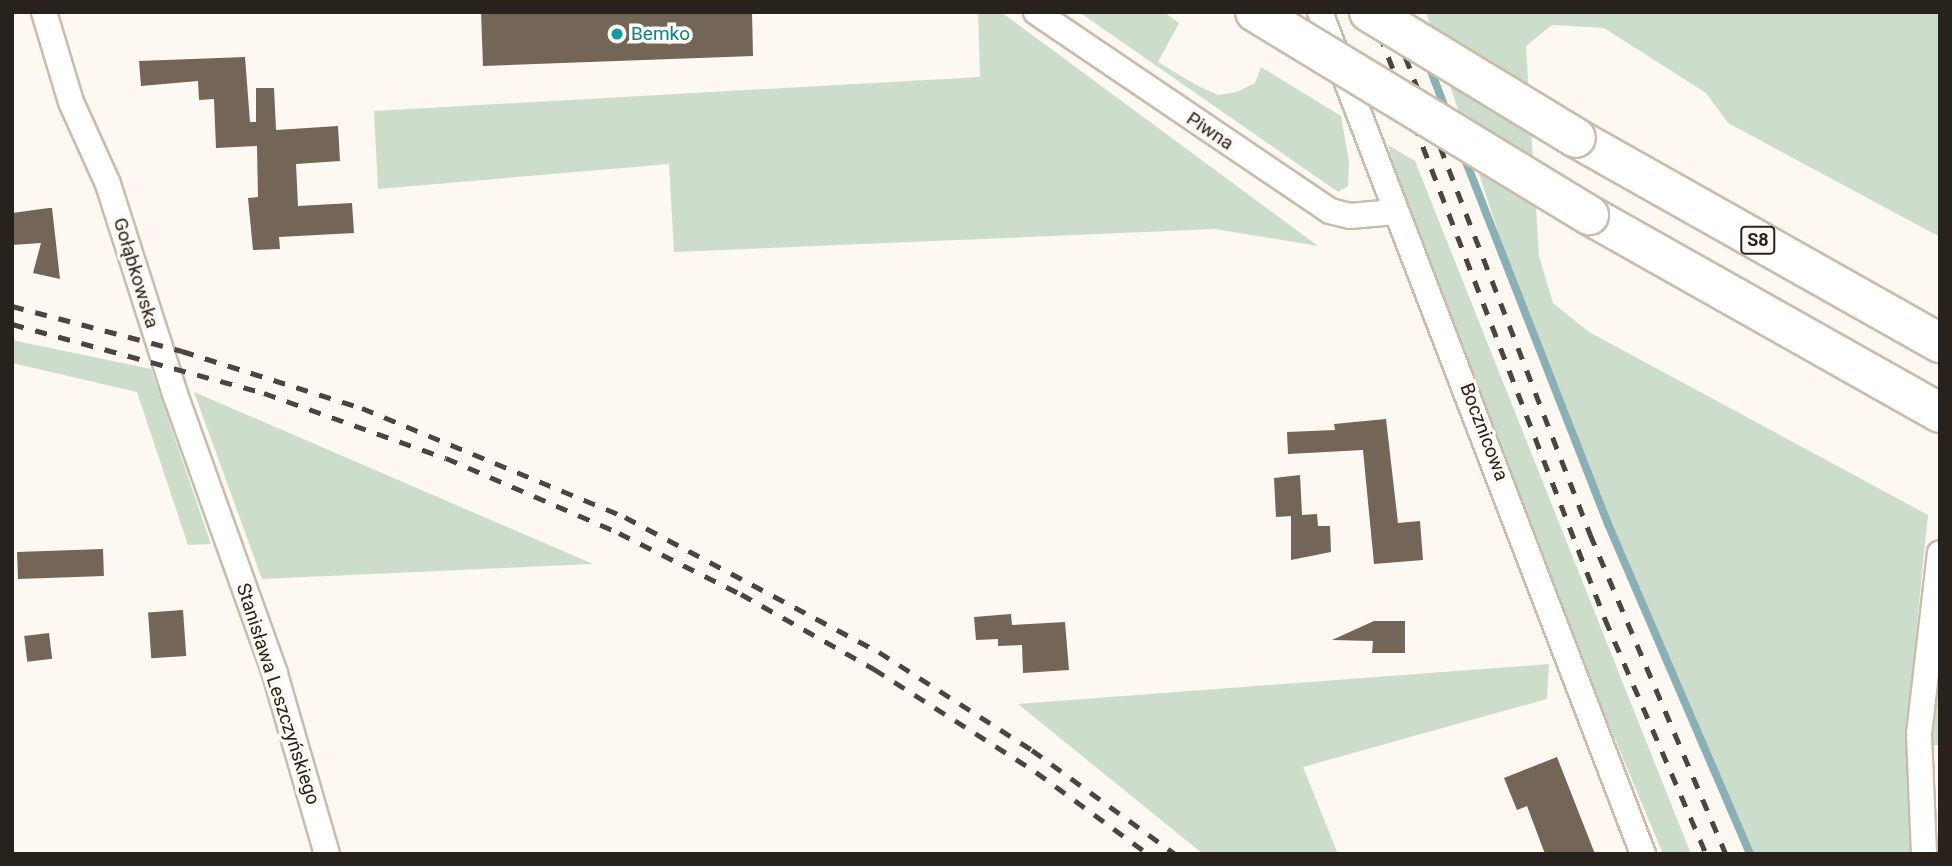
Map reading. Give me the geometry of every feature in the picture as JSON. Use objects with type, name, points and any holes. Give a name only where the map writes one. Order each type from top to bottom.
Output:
[{"type":"highway","points":[[1255,12],[1589,215],[1940,413]]},
{"type":"highway","name":"S8","points":[[1369,12],[1576,138],[1940,342]]},
{"type":"street","name":"Gołąbkowska","points":[[44,12],[71,102],[108,184],[175,394],[226,536]]},
{"type":"street","name":"Piwna","points":[[1036,12],[1330,211],[1362,216],[1395,212]]},
{"type":"street","name":"Bocznicowa","points":[[1320,12],[1395,212],[1467,387],[1643,854]]},
{"type":"street","name":"Stanisława Leszczyńskiego","points":[[226,536],[275,674],[327,854]]},
{"type":"street","points":[[1924,854],[1919,734],[1940,554]]},
{"type":"green space","points":[[978,12],[1001,12],[1318,246],[1215,229],[674,252],[669,164],[378,189],[374,111],[980,77]]},
{"type":"green space","points":[[1079,12],[1164,12],[1179,23],[1158,62],[1198,86],[1218,95],[1237,92],[1255,83],[1261,67],[1341,116],[1349,162],[1348,186],[1338,192]]},
{"type":"green space","points":[[1426,12],[1940,12],[1940,237],[1728,123],[1706,93],[1604,28],[1552,25],[1526,46],[1539,256],[1553,303],[1589,332],[1928,515],[1916,633],[1914,854],[1747,854],[1539,357]]},
{"type":"green space","points":[[1388,145],[1415,161],[1691,854],[1663,854],[1579,653],[1459,339],[1416,238]]},
{"type":"green space","points":[[12,340],[151,369],[211,544],[188,545],[137,392],[12,363]]},
{"type":"green space","points":[[194,392],[593,564],[262,579]]},
{"type":"green space","points":[[1940,610],[1940,745],[1929,746]]},
{"type":"green space","points":[[1549,664],[1547,699],[1303,767],[1338,854],[1203,854],[1018,704]]},
{"type":"building","name":"Bemko","points":[[481,12],[752,12],[753,56],[483,66]]},
{"type":"building","points":[[245,57],[250,122],[256,122],[256,88],[274,88],[276,130],[338,126],[340,161],[296,164],[298,206],[352,203],[354,233],[279,237],[280,249],[253,250],[248,198],[258,197],[257,146],[216,148],[214,99],[199,100],[198,81],[141,86],[139,61]]},
{"type":"building","points":[[52,208],[60,279],[33,273],[41,243],[12,245],[12,213]]},
{"type":"building","points":[[1386,419],[1398,523],[1420,521],[1423,560],[1374,564],[1363,450],[1288,454],[1287,432],[1335,430],[1334,424]]},
{"type":"building","points":[[1300,475],[1302,515],[1317,514],[1318,526],[1330,526],[1331,552],[1291,560],[1291,516],[1276,517],[1274,478]]},
{"type":"building","points":[[103,549],[104,576],[18,579],[17,552]]},
{"type":"building","points":[[183,610],[186,656],[151,658],[148,612]]},
{"type":"building","points":[[1011,614],[1012,625],[1065,622],[1069,670],[1023,673],[1022,645],[998,646],[998,639],[976,640],[974,617]]},
{"type":"building","points":[[1374,621],[1405,621],[1405,653],[1372,653],[1373,641],[1332,640]]},
{"type":"building","points":[[49,633],[52,659],[27,662],[24,636]]},
{"type":"building","points":[[1557,757],[1595,854],[1545,854],[1527,806],[1517,810],[1504,778]]},
{"type":"waterway","points":[[1428,63],[1447,113]]},
{"type":"waterway","points":[[1463,154],[1608,524],[1750,854]]},
{"type":"railway","points":[[1371,12],[1605,619],[1706,854]]},
{"type":"railway","points":[[1388,12],[1590,534],[1726,854]]},
{"type":"railway","points":[[12,306],[182,351],[362,408],[625,517],[879,652],[1032,750],[1175,854]]},
{"type":"railway","points":[[12,324],[264,393],[446,458],[619,533],[741,594],[874,669],[1036,772],[1148,854]]},
{"type":"place","name":"Bemko","points":[[617,34]]}]
